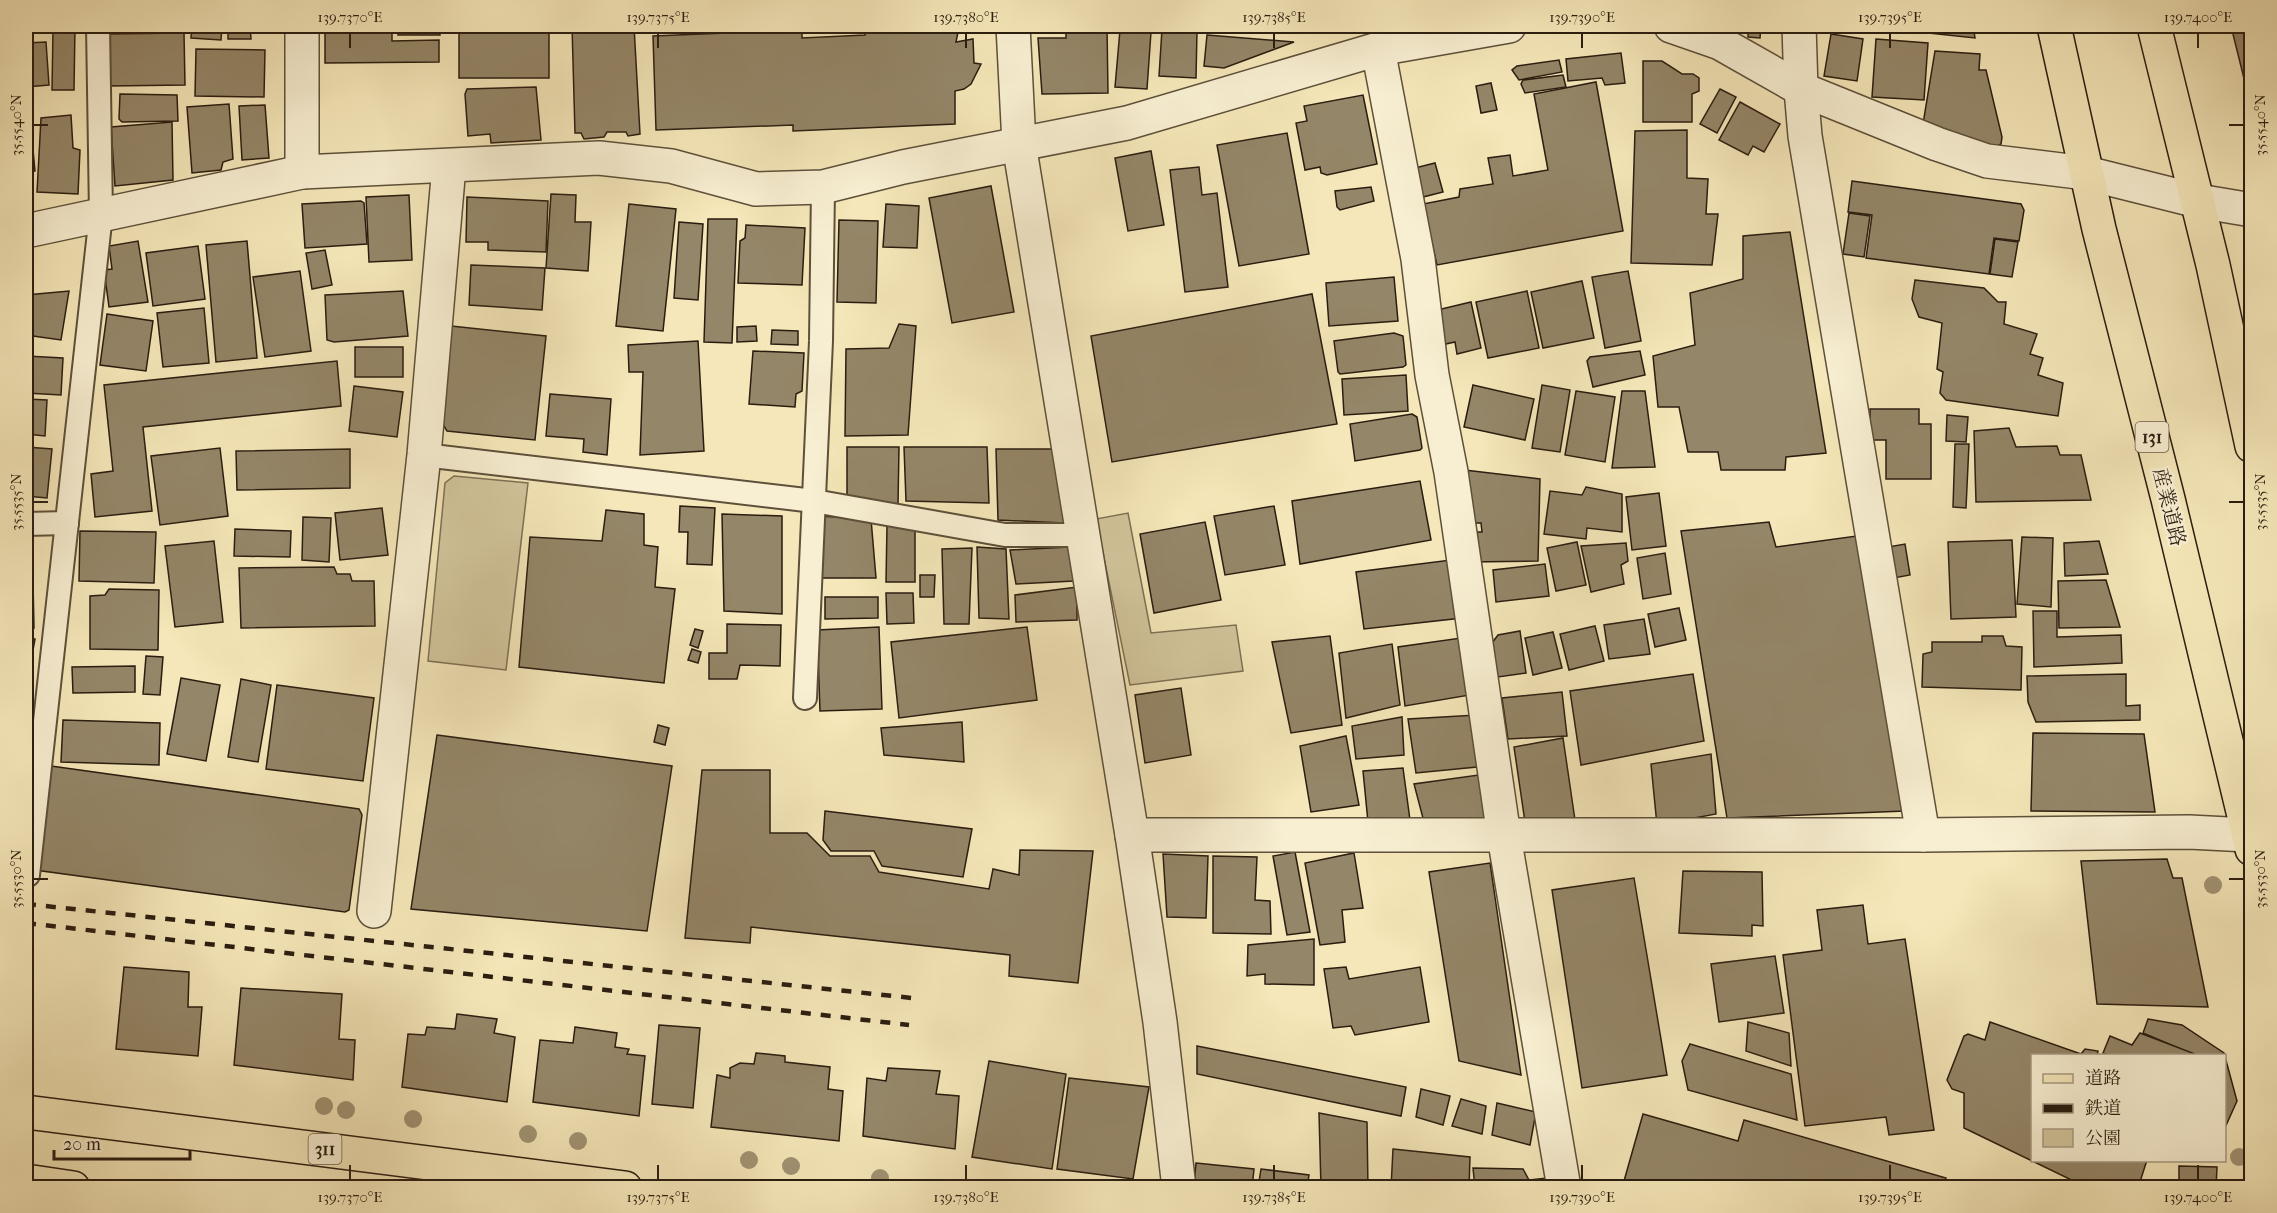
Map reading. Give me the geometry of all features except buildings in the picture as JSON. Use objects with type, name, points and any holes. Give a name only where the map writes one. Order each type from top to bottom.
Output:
[{"type":"main road","name":"産業道路","points":[[2054,26],[2086,173],[2168,499],[2250,842]]},
{"type":"main road","points":[[2154,26],[2198,201],[2252,446]]},
{"type":"main road","name":"311","points":[[26,1112],[625,1188]]},
{"type":"main road","points":[[26,1180],[74,1188]]},
{"type":"street","points":[[302,26],[302,172]]},
{"type":"street","points":[[1013,26],[1019,144],[1132,835],[1160,1022],[1179,1188]]},
{"type":"street","points":[[26,231],[302,172],[599,158],[671,166],[756,189],[823,187],[903,167],[1127,123],[1378,49],[1509,26]]},
{"type":"street","points":[[1671,26],[1720,43],[1801,89],[1937,144],[1987,161],[2086,173],[2198,201],[2252,210]]},
{"type":"street","points":[[1799,26],[1801,89],[1806,136],[1923,835]]},
{"type":"street","points":[[1378,49],[1418,259],[1431,375],[1451,472],[1504,836],[1564,1188]]},
{"type":"street","points":[[374,911],[424,455],[449,166]]},
{"type":"street","points":[[1132,835],[1923,835],[2189,832],[2250,842]]},
{"type":"lane","points":[[28,875],[101,214],[98,26]]},
{"type":"lane","points":[[805,698],[821,341],[823,187]]},
{"type":"lane","points":[[424,455],[814,501],[1005,535],[1082,535]]},
{"type":"lane","points":[[26,524],[68,523]]},
{"type":"green space","points":[[454,476],[528,483],[506,670],[428,661],[445,483]]},
{"type":"green space","points":[[1128,513],[1151,633],[1236,625],[1243,671],[1130,685],[1096,519]]},
{"type":"railway","points":[[26,904],[912,998]]},
{"type":"railway","points":[[26,923],[909,1025]]}]
